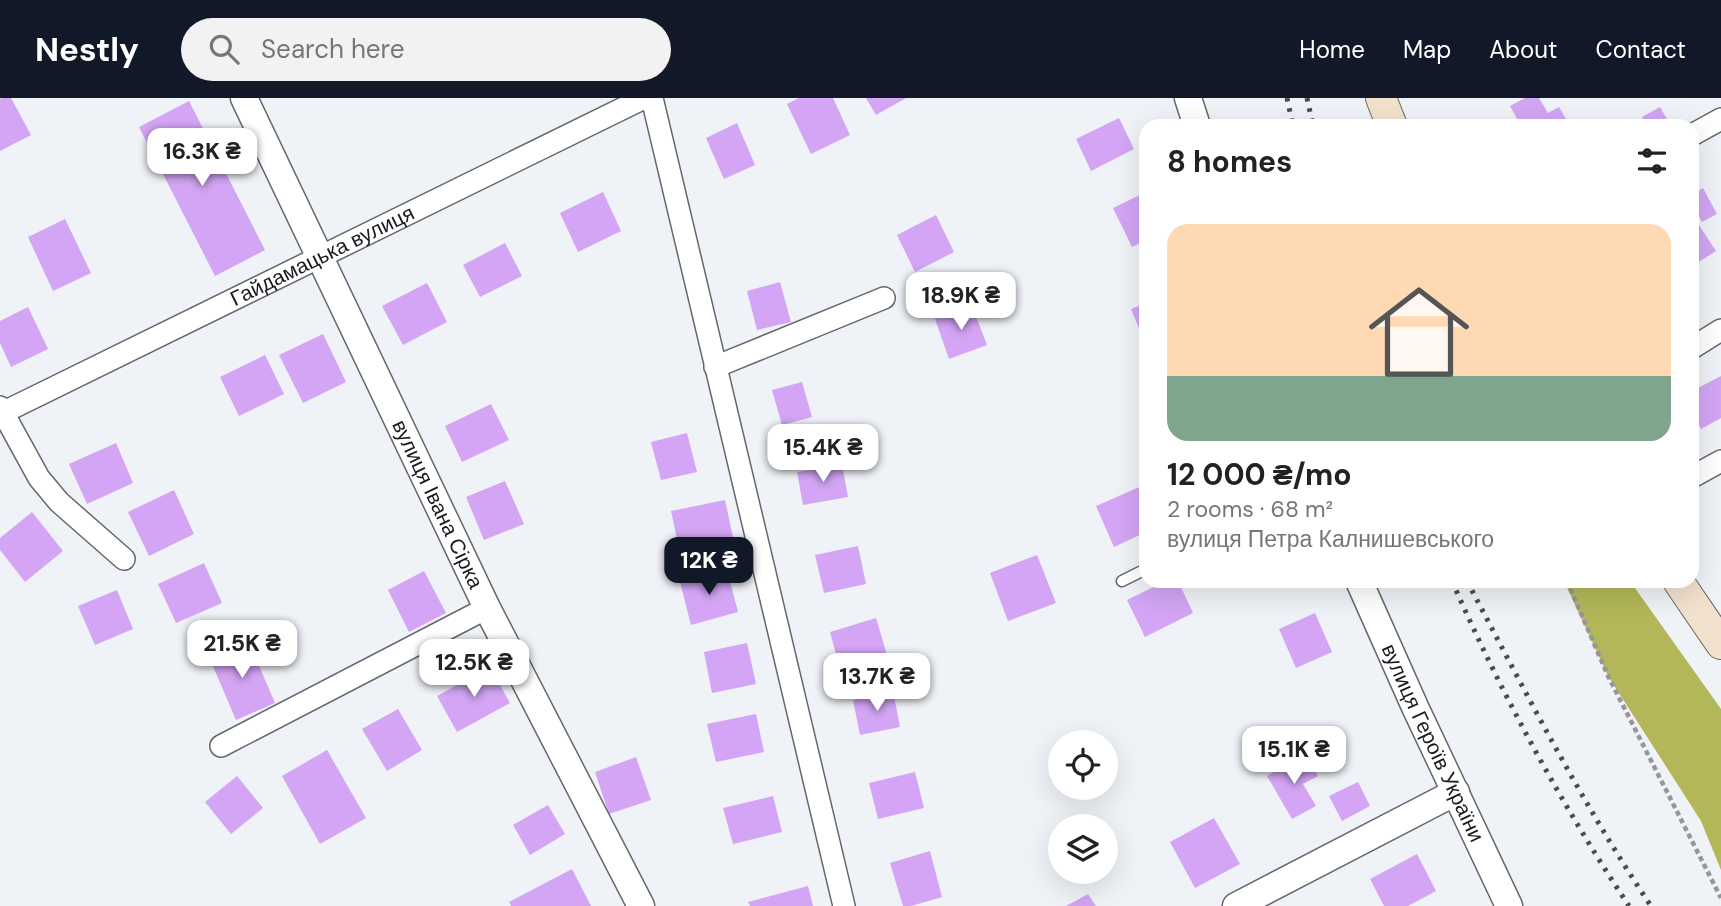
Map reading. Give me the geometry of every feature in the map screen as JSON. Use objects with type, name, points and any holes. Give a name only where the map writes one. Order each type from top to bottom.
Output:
[{"type":"main road","points":[[1381,98],[1389,119]]},
{"type":"main road","points":[[1683,588],[1721,644]]},
{"type":"street","name":"вулиця Івана Сірка","points":[[244,98],[487,608],[641,906]]},
{"type":"street","points":[[1188,98],[1195,119]]},
{"type":"street","name":"Гайдамацька вулиця","points":[[1,411],[641,99]]},
{"type":"street","points":[[641,99],[715,367],[844,906]]},
{"type":"street","points":[[1699,131],[1721,118]]},
{"type":"street","points":[[715,367],[884,298]]},
{"type":"street","points":[[1699,344],[1721,330]]},
{"type":"street","points":[[1,411],[39,478],[59,502],[124,559]]},
{"type":"street","points":[[1699,473],[1721,461]]},
{"type":"street","name":"вулиця Героїв України","points":[[1362,588],[1409,695],[1509,906]]},
{"type":"street","points":[[221,746],[487,608]]},
{"type":"street","points":[[1236,906],[1456,792]]},
{"type":"lane","points":[[1122,581],[1139,572]]},
{"type":"path","points":[[1570,588],[1608,676],[1721,898]]},
{"type":"green space","points":[[1567,588],[1635,588],[1721,709],[1721,870],[1701,821],[1608,676]]},
{"type":"building","points":[[11,98],[31,135],[0,151],[0,99]]},
{"type":"building","points":[[799,98],[833,98],[850,135],[811,154],[787,104]]},
{"type":"building","points":[[866,98],[906,98],[876,115]]},
{"type":"building","points":[[1525,98],[1539,98],[1548,113],[1559,107],[1566,119],[1517,119],[1510,106]]},
{"type":"building","points":[[189,101],[265,250],[215,276],[139,127]]},
{"type":"building","points":[[1660,107],[1667,119],[1643,119],[1642,117]]},
{"type":"building","points":[[1119,118],[1134,149],[1091,171],[1076,139]]},
{"type":"building","points":[[737,123],[755,165],[724,179],[706,138]]},
{"type":"building","points":[[1703,188],[1717,214],[1702,222],[1699,217],[1699,190]]},
{"type":"building","points":[[603,192],[621,231],[578,252],[560,213]]},
{"type":"building","points":[[1139,195],[1139,244],[1132,247],[1113,208]]},
{"type":"building","points":[[936,215],[954,252],[915,272],[897,235]]},
{"type":"building","points":[[65,219],[91,273],[53,291],[28,237]]},
{"type":"building","points":[[1699,225],[1716,251],[1699,262]]},
{"type":"building","points":[[505,243],[522,276],[480,297],[463,265]]},
{"type":"building","points":[[780,282],[791,322],[757,330],[747,291]]},
{"type":"building","points":[[427,283],[447,322],[403,345],[382,306]]},
{"type":"building","points":[[972,306],[987,345],[949,359],[935,319]]},
{"type":"building","points":[[1139,306],[1139,328],[1131,309]]},
{"type":"building","points":[[28,307],[48,349],[11,367],[0,343],[0,321]]},
{"type":"building","points":[[323,334],[346,382],[303,403],[279,355]]},
{"type":"building","points":[[265,355],[284,394],[239,416],[220,377]]},
{"type":"building","points":[[1721,376],[1721,418],[1701,429],[1699,425],[1699,387]]},
{"type":"building","points":[[802,382],[812,417],[782,425],[772,390]]},
{"type":"building","points":[[491,404],[509,440],[462,462],[445,426]]},
{"type":"building","points":[[687,433],[697,472],[661,480],[651,442]]},
{"type":"building","points":[[116,443],[133,483],[87,504],[69,464]]},
{"type":"building","points":[[842,464],[848,497],[803,505],[797,472]]},
{"type":"building","points":[[505,481],[524,524],[484,540],[466,497]]},
{"type":"building","points":[[1139,487],[1139,535],[1114,547],[1096,506]]},
{"type":"building","points":[[174,490],[194,534],[149,556],[128,512]]},
{"type":"building","points":[[725,500],[734,542],[680,553],[671,511]]},
{"type":"building","points":[[32,512],[63,551],[25,582],[0,550],[0,538]]},
{"type":"building","points":[[858,546],[866,584],[824,593],[815,555]]},
{"type":"building","points":[[1037,555],[1056,603],[1008,621],[990,573]]},
{"type":"building","points":[[204,563],[222,603],[176,623],[158,584]]},
{"type":"building","points":[[727,570],[738,612],[691,625],[680,582]]},
{"type":"building","points":[[424,571],[446,613],[409,632],[388,590]]},
{"type":"building","points":[[1152,588],[1181,588],[1193,613],[1145,637],[1127,600]]},
{"type":"building","points":[[117,590],[133,629],[95,645],[78,606]]},
{"type":"building","points":[[1315,613],[1332,652],[1296,668],[1279,629]]},
{"type":"building","points":[[876,618],[887,655],[840,669],[830,632]]},
{"type":"building","points":[[248,640],[275,703],[236,720],[209,657]]},
{"type":"building","points":[[747,643],[756,684],[712,693],[704,652]]},
{"type":"building","points":[[490,667],[510,703],[457,732],[437,696]]},
{"type":"building","points":[[893,691],[900,727],[860,735],[853,700]]},
{"type":"building","points":[[398,709],[422,750],[387,771],[362,729]]},
{"type":"building","points":[[756,714],[764,752],[716,762],[707,724]]},
{"type":"building","points":[[327,750],[366,818],[320,844],[282,776]]},
{"type":"building","points":[[1305,754],[1318,776],[1303,784],[1316,806],[1292,819],[1267,776]]},
{"type":"building","points":[[636,757],[651,800],[609,814],[595,772]]},
{"type":"building","points":[[915,772],[924,808],[878,819],[869,783]]},
{"type":"building","points":[[237,776],[263,808],[231,834],[205,802]]},
{"type":"building","points":[[1358,782],[1370,806],[1342,821],[1329,796]]},
{"type":"building","points":[[773,796],[782,832],[733,844],[723,808]]},
{"type":"building","points":[[548,805],[565,834],[530,855],[513,825]]},
{"type":"building","points":[[1214,818],[1240,864],[1195,888],[1170,842]]},
{"type":"building","points":[[930,851],[942,897],[903,906],[890,863]]},
{"type":"building","points":[[1417,854],[1436,891],[1408,906],[1384,906],[1370,879]]},
{"type":"building","points":[[572,869],[591,906],[511,906],[509,902]]},
{"type":"building","points":[[808,886],[813,906],[750,906],[748,902]]},
{"type":"building","points":[[1088,894],[1096,906],[1066,906]]},
{"type":"railway","points":[[1287,98],[1292,119]]},
{"type":"railway","points":[[1307,98],[1312,119]]},
{"type":"railway","points":[[1455,588],[1533,747],[1629,906]]},
{"type":"railway","points":[[1471,588],[1577,786],[1651,906]]}]
